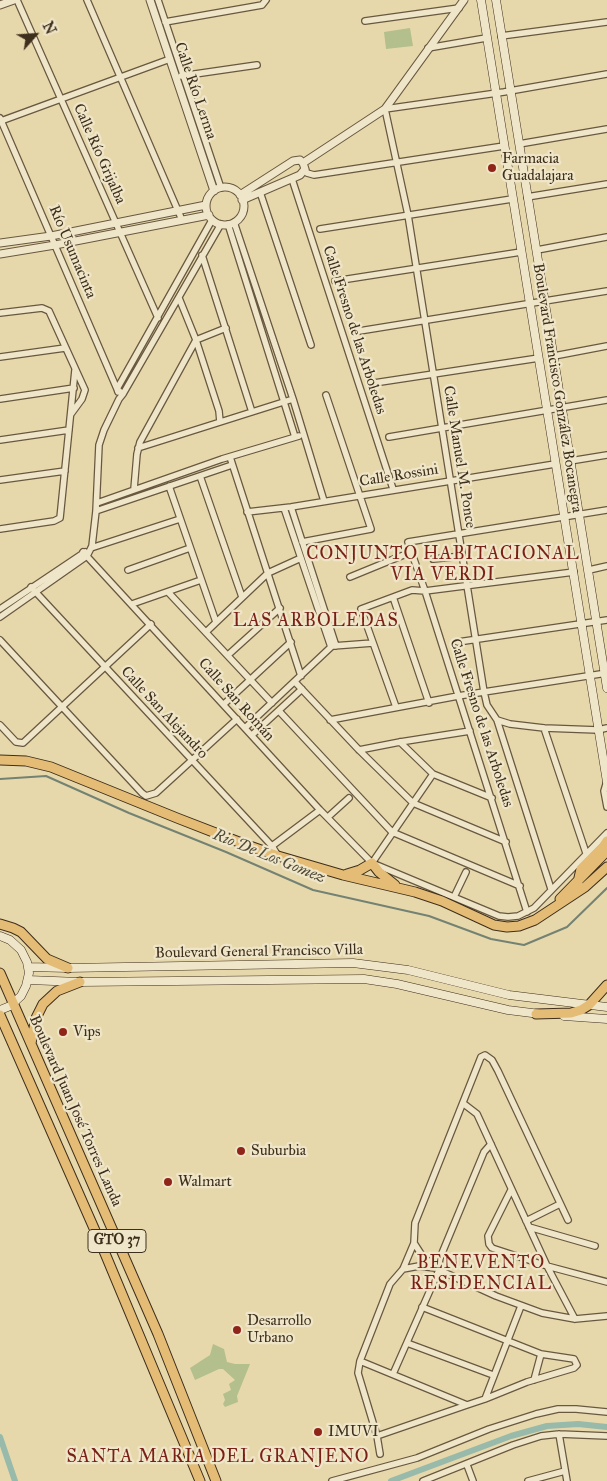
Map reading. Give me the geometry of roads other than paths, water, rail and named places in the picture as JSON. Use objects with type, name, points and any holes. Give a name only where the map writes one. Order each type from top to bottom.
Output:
[{"type":"main road","name":"Boulevard Francisco González Bocanegra","points":[[481,0],[607,781]]},
{"type":"main road","name":"Boulevard Francisco González Bocanegra","points":[[496,0],[607,688]]},
{"type":"main road","points":[[512,197],[527,195]]},
{"type":"main road","points":[[0,760],[26,761],[52,766],[177,818],[278,856],[343,875],[397,887],[442,901],[494,924],[507,927],[528,924],[585,887],[607,867]]},
{"type":"main road","points":[[578,882],[581,869],[607,841]]},
{"type":"main road","points":[[543,915],[607,852]]},
{"type":"main road","points":[[343,875],[372,863],[379,872],[397,887]]},
{"type":"main road","points":[[0,924],[21,932],[47,959],[68,968]]},
{"type":"main road","points":[[0,936],[18,946],[28,967],[28,980],[24,991],[13,1004],[0,1010]]},
{"type":"main road","name":"Boulevard General Francisco Villa","points":[[28,967],[354,963],[408,970],[509,995],[607,1006]]},
{"type":"main road","name":"Boulevard Juan José Torres Landa","points":[[0,973],[160,1341],[216,1481]]},
{"type":"main road","name":"Boulevard General Francisco Villa","points":[[28,980],[80,982],[364,980],[398,984],[508,1010],[607,1019]]},
{"type":"main road","points":[[31,1043],[36,1018],[43,1004],[57,991],[80,982]]},
{"type":"main road","points":[[536,1014],[577,1012],[589,1005],[607,985]]},
{"type":"main road","name":"Boulevard Juan José Torres Landa","points":[[0,1015],[129,1309],[200,1481]]},
{"type":"main road","points":[[0,1035],[17,1053]]},
{"type":"street","points":[[0,5],[16,0]]},
{"type":"street","name":"Calle Río Grijalba","points":[[16,0],[158,318]]},
{"type":"street","points":[[87,0],[182,220]]},
{"type":"street","name":"Calle Río Lerma","points":[[150,0],[170,59],[180,76]]},
{"type":"street","name":"Calle Río Lerma","points":[[158,0],[180,76],[217,189]]},
{"type":"street","points":[[165,22],[262,5],[266,0]]},
{"type":"street","points":[[241,198],[300,175],[304,166],[385,109],[464,0]]},
{"type":"street","points":[[365,21],[459,8]]},
{"type":"street","points":[[501,36],[607,22]]},
{"type":"street","points":[[428,48],[486,38]]},
{"type":"street","points":[[1,119],[170,59]]},
{"type":"street","points":[[180,76],[257,65]]},
{"type":"street","points":[[385,109],[510,91],[607,74]]},
{"type":"street","name":"Calle Manuel M. Ponce","points":[[385,109],[408,215],[484,692],[488,706],[497,720],[552,889]]},
{"type":"street","name":"Río Usumacinta","points":[[1,119],[121,396]]},
{"type":"street","points":[[519,144],[607,129]]},
{"type":"street","points":[[241,198],[293,161],[300,160],[308,173],[314,176],[504,146]]},
{"type":"street","name":"Calle Fresno de las Arboledas","points":[[292,179],[393,490]]},
{"type":"street","points":[[527,195],[607,184]]},
{"type":"street","points":[[0,618],[36,593],[88,552],[96,511],[101,437],[121,396],[202,255],[228,224],[241,215],[243,210],[241,198],[235,190],[228,188],[217,189],[210,194],[206,205],[210,217],[158,318],[118,389]]},
{"type":"street","points":[[260,192],[311,345]]},
{"type":"street","points":[[320,228],[512,197]]},
{"type":"street","points":[[0,244],[51,236],[206,205]]},
{"type":"street","points":[[0,254],[182,220],[210,217],[228,224],[293,399],[324,501]]},
{"type":"street","points":[[228,224],[295,437]]},
{"type":"street","points":[[536,250],[607,237]]},
{"type":"street","points":[[335,281],[521,252]]},
{"type":"street","points":[[202,255],[252,412]]},
{"type":"street","points":[[353,332],[607,291]]},
{"type":"street","points":[[179,298],[196,340],[219,411],[220,422]]},
{"type":"street","points":[[0,313],[47,309],[83,384],[84,395],[70,415]]},
{"type":"street","points":[[134,489],[138,448],[196,340],[226,328]]},
{"type":"street","points":[[554,356],[607,346]]},
{"type":"street","points":[[0,357],[65,348]]},
{"type":"street","points":[[374,383],[539,358]]},
{"type":"street","points":[[0,529],[58,519],[61,515],[75,370]]},
{"type":"street","points":[[0,398],[74,388]]},
{"type":"street","points":[[302,542],[371,529],[326,395]]},
{"type":"street","points":[[138,448],[293,399]]},
{"type":"street","points":[[389,437],[607,400]]},
{"type":"street","points":[[0,440],[69,430]]},
{"type":"street","points":[[96,503],[230,457],[303,435]]},
{"type":"street","points":[[570,461],[607,455]]},
{"type":"street","points":[[230,457],[301,676]]},
{"type":"street","name":"Calle Rossini","points":[[247,512],[291,507],[555,464]]},
{"type":"street","points":[[96,511],[232,465]]},
{"type":"street","points":[[0,480],[65,470]]},
{"type":"street","points":[[200,476],[242,596]]},
{"type":"street","points":[[169,486],[216,622]]},
{"type":"street","points":[[291,507],[334,646]]},
{"type":"street","points":[[284,508],[334,646]]},
{"type":"street","points":[[459,535],[607,510]]},
{"type":"street","points":[[0,608],[88,552],[180,518]]},
{"type":"street","name":"Calle Fresno de las Arboledas","points":[[459,535],[408,542],[528,912]]},
{"type":"street","points":[[128,570],[190,548]]},
{"type":"street","name":"Calle San Román","points":[[88,552],[132,604],[245,728],[320,810],[372,863]]},
{"type":"street","points":[[350,576],[411,552]]},
{"type":"street","points":[[433,559],[462,556]]},
{"type":"street","points":[[206,632],[268,573],[301,558]]},
{"type":"street","points":[[588,570],[607,566]]},
{"type":"street","points":[[396,708],[361,609],[412,590],[425,591],[574,572]]},
{"type":"street","points":[[132,604],[201,580]]},
{"type":"street","name":"Calle San Alejandro","points":[[31,587],[272,846],[278,856]]},
{"type":"street","points":[[168,592],[272,703]]},
{"type":"street","points":[[393,596],[429,703]]},
{"type":"street","points":[[228,655],[280,608]]},
{"type":"street","points":[[458,642],[607,620]]},
{"type":"street","points":[[0,725],[20,744],[23,743],[151,624]]},
{"type":"street","points":[[0,640],[146,796],[156,793],[237,719]]},
{"type":"street","points":[[224,704],[291,642]]},
{"type":"street","points":[[245,728],[334,646],[373,642]]},
{"type":"street","points":[[330,720],[429,703],[458,696],[606,673]]},
{"type":"street","points":[[296,682],[359,750],[413,803],[506,842]]},
{"type":"street","points":[[252,735],[302,689]]},
{"type":"street","points":[[279,710],[392,832],[520,886]]},
{"type":"street","points":[[497,720],[510,724],[544,728],[598,730],[607,728]]},
{"type":"street","points":[[544,728],[586,854]]},
{"type":"street","points":[[359,750],[470,731]]},
{"type":"street","points":[[400,742],[433,774],[492,798]]},
{"type":"street","points":[[433,774],[372,863],[499,916],[508,917],[528,912],[534,908],[607,833]]},
{"type":"street","name":"Boulevard Francisco González Bocanegra","points":[[607,781],[604,791],[607,807]]},
{"type":"street","points":[[328,817],[349,798]]},
{"type":"street","points":[[272,846],[320,810]]},
{"type":"street","points":[[454,896],[466,872]]},
{"type":"street","points":[[380,1454],[377,1436],[358,1373],[360,1361],[390,1284],[404,1269],[414,1243],[415,1223],[464,1104],[481,1057],[485,1055],[492,1060],[498,1071],[568,1220]]},
{"type":"street","points":[[464,1104],[477,1114],[547,1266],[575,1318]]},
{"type":"street","points":[[393,1374],[439,1269],[440,1258],[484,1152],[491,1144]]},
{"type":"street","points":[[511,1190],[488,1236],[489,1244],[495,1249],[547,1266],[607,1282]]},
{"type":"street","points":[[526,1221],[560,1204]]},
{"type":"street","points":[[529,1227],[595,1246]]},
{"type":"street","points":[[414,1243],[423,1257],[439,1269],[521,1306],[542,1313],[575,1318],[607,1316]]},
{"type":"street","points":[[404,1269],[419,1266],[439,1269]]},
{"type":"street","points":[[485,1399],[492,1375],[521,1306]]},
{"type":"street","points":[[377,1436],[534,1380],[574,1368],[577,1365],[574,1358],[541,1354],[508,1339],[422,1307]]},
{"type":"street","points":[[407,1343],[492,1375]]},
{"type":"street","points":[[534,1380],[541,1354]]},
{"type":"street","points":[[360,1361],[467,1404]]},
{"type":"street","points":[[332,1481],[417,1458],[489,1429],[536,1414],[558,1409],[607,1412]]},
{"type":"street","points":[[559,1434],[567,1481]]},
{"type":"street","points":[[423,1481],[541,1436],[559,1434],[607,1436]]},
{"type":"street","points":[[467,1465],[473,1481]]},
{"type":"street","points":[[528,1481],[565,1471]]},
{"type":"waterway","name":"Rio De Los Gomez","points":[[0,779],[46,776],[313,890],[429,916],[491,939],[524,945],[567,927],[607,888]]},
{"type":"waterway","points":[[391,1481],[511,1436],[547,1426],[578,1424],[607,1427]]},
{"type":"waterway","points":[[0,1437],[15,1481]]},
{"type":"place","name":"Farmacia Guadalajara","points":[[492,168]]},
{"type":"place","name":"Vips","points":[[63,1032]]},
{"type":"place","name":"Suburbia","points":[[241,1151]]},
{"type":"place","name":"Walmart","points":[[168,1182]]},
{"type":"place","name":"Desarrollo Urbano","points":[[237,1330]]},
{"type":"place","name":"IMUVI","points":[[318,1432]]},
{"type":"district","name":"CONJUNTO HABITACIONAL VIA VERDI","points":[[443,565]]},
{"type":"district","name":"LAS ARBOLEDAS","points":[[316,622]]},
{"type":"district","name":"BENEVENTO RESIDENCIAL","points":[[481,1274]]},
{"type":"district","name":"SANTA MARIA DEL GRANJENO","points":[[218,1458]]}]
